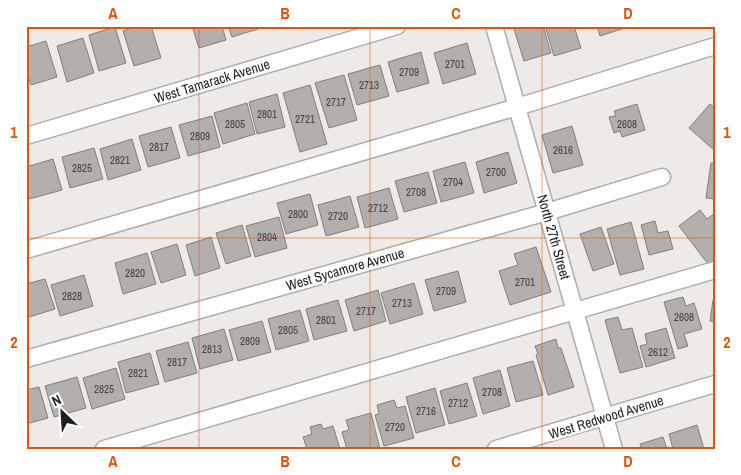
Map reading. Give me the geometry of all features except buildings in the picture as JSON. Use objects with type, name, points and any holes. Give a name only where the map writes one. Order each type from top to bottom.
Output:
[{"type":"street","name":"West Tamarack Avenue","points":[[26,136],[397,26]]},
{"type":"street","name":"North 27th Street","points":[[494,26],[614,449]]},
{"type":"street","points":[[26,250],[517,107],[715,46]]},
{"type":"street","name":"West Sycamore Avenue","points":[[26,358],[547,212],[662,177]]},
{"type":"street","points":[[104,449],[715,270]]},
{"type":"street","name":"West Redwood Avenue","points":[[496,449],[715,384]]}]
